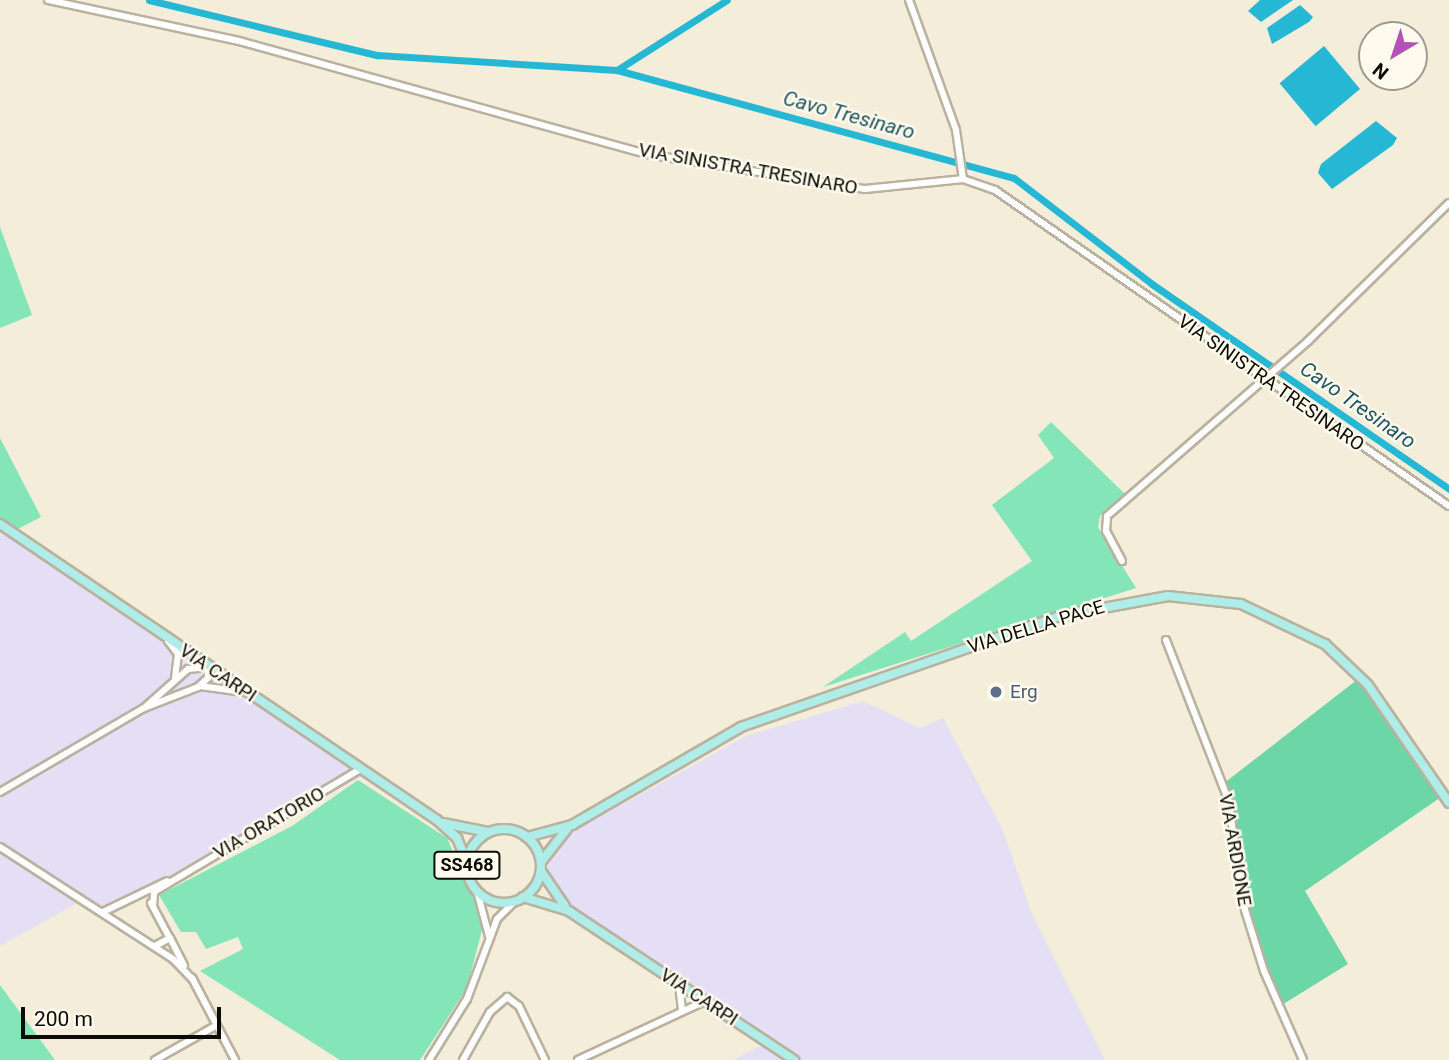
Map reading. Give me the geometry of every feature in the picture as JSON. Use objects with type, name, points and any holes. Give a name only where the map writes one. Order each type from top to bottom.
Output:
[{"type":"main road","name":"VIA CARPI","points":[[0,524],[437,820],[457,838],[477,891],[491,900],[519,899],[569,911],[794,1060]]},
{"type":"main road","name":"VIA DELLA PACE","points":[[527,837],[572,825],[741,727],[1060,616],[1168,596],[1241,604],[1325,644],[1368,685],[1449,803]]},
{"type":"main road","name":"VIA CARPI","points":[[437,820],[488,832],[508,829],[527,837],[541,866],[569,911]]},
{"type":"main road","name":"VIA DELLA PACE","points":[[541,866],[572,825]]},
{"type":"main road","name":"SS468","points":[[467,863],[473,845],[488,832]]},
{"type":"main road","name":"SS468","points":[[519,899],[541,866]]},
{"type":"street","name":"VIA SINISTRA TRESINARO","points":[[48,0],[239,41],[646,154],[865,190],[963,179],[995,190],[1449,506]]},
{"type":"street","points":[[909,0],[963,160],[963,179]]},
{"type":"street","points":[[1122,561],[1106,531],[1107,516],[1264,375],[1280,364],[1449,203]]},
{"type":"street","points":[[160,634],[177,651],[174,680]]},
{"type":"street","name":"VIA ARDIONE","points":[[1166,640],[1228,799],[1245,910],[1303,1060]]},
{"type":"street","points":[[0,792],[144,708],[198,687],[208,678],[208,667],[194,667],[174,680],[144,708]]},
{"type":"street","points":[[198,687],[245,692]]},
{"type":"street","name":"VIA ORATORIO","points":[[153,906],[154,892],[178,876],[360,769]]},
{"type":"street","points":[[0,847],[155,946],[193,980]]},
{"type":"street","name":"VIA ORATORIO","points":[[103,912],[144,889],[178,876]]},
{"type":"street","points":[[144,889],[235,1060]]},
{"type":"street","points":[[477,891],[490,939]]},
{"type":"street","points":[[429,1060],[467,999],[490,939],[519,899]]},
{"type":"street","points":[[155,946],[170,938]]},
{"type":"street","points":[[679,984],[682,1010]]},
{"type":"street","points":[[463,1060],[490,1012],[507,998],[519,1006],[545,1060]]},
{"type":"street","points":[[578,1060],[705,1001]]},
{"type":"street","points":[[155,1060],[218,1025]]},
{"type":"shaded area","points":[[0,520],[373,770],[106,916],[83,900],[0,946]]},
{"type":"shaded area","points":[[863,701],[920,728],[943,718],[1002,828],[1032,914],[1105,1060],[732,1060],[767,1043],[568,903],[546,873],[552,852],[569,834],[746,736]]},
{"type":"green space","points":[[0,227],[32,315],[0,328]]},
{"type":"green space","points":[[1051,422],[1125,494],[1100,516],[1098,527],[1136,588],[823,687],[905,632],[911,641],[1032,561],[992,505],[1054,458],[1038,435]]},
{"type":"green space","points":[[0,438],[41,517],[16,530],[0,520]]},
{"type":"green space","points":[[1358,679],[1444,795],[1305,891],[1348,964],[1280,1006],[1257,955],[1223,784]]},
{"type":"green space","points":[[358,780],[447,838],[484,922],[467,988],[420,1060],[340,1060],[200,971],[243,949],[238,937],[206,949],[196,932],[181,932],[159,895],[292,826]]},
{"type":"green space","points":[[0,985],[55,1060],[0,1060]]},
{"type":"water","points":[[1260,0],[1293,0],[1261,22],[1248,11]]},
{"type":"water","points":[[1300,5],[1313,17],[1272,44],[1267,28]]},
{"type":"water","points":[[1324,46],[1358,87],[1358,91],[1316,126],[1280,83]]},
{"type":"water","points":[[1376,121],[1397,138],[1393,145],[1332,189],[1318,173],[1321,164]]},
{"type":"waterway","name":"Cavo Tresinaro","points":[[149,0],[377,55],[617,70],[1014,178],[1152,284],[1449,489]]},
{"type":"waterway","points":[[617,70],[727,0]]},
{"type":"place","name":"Erg","points":[[996,692]]}]
